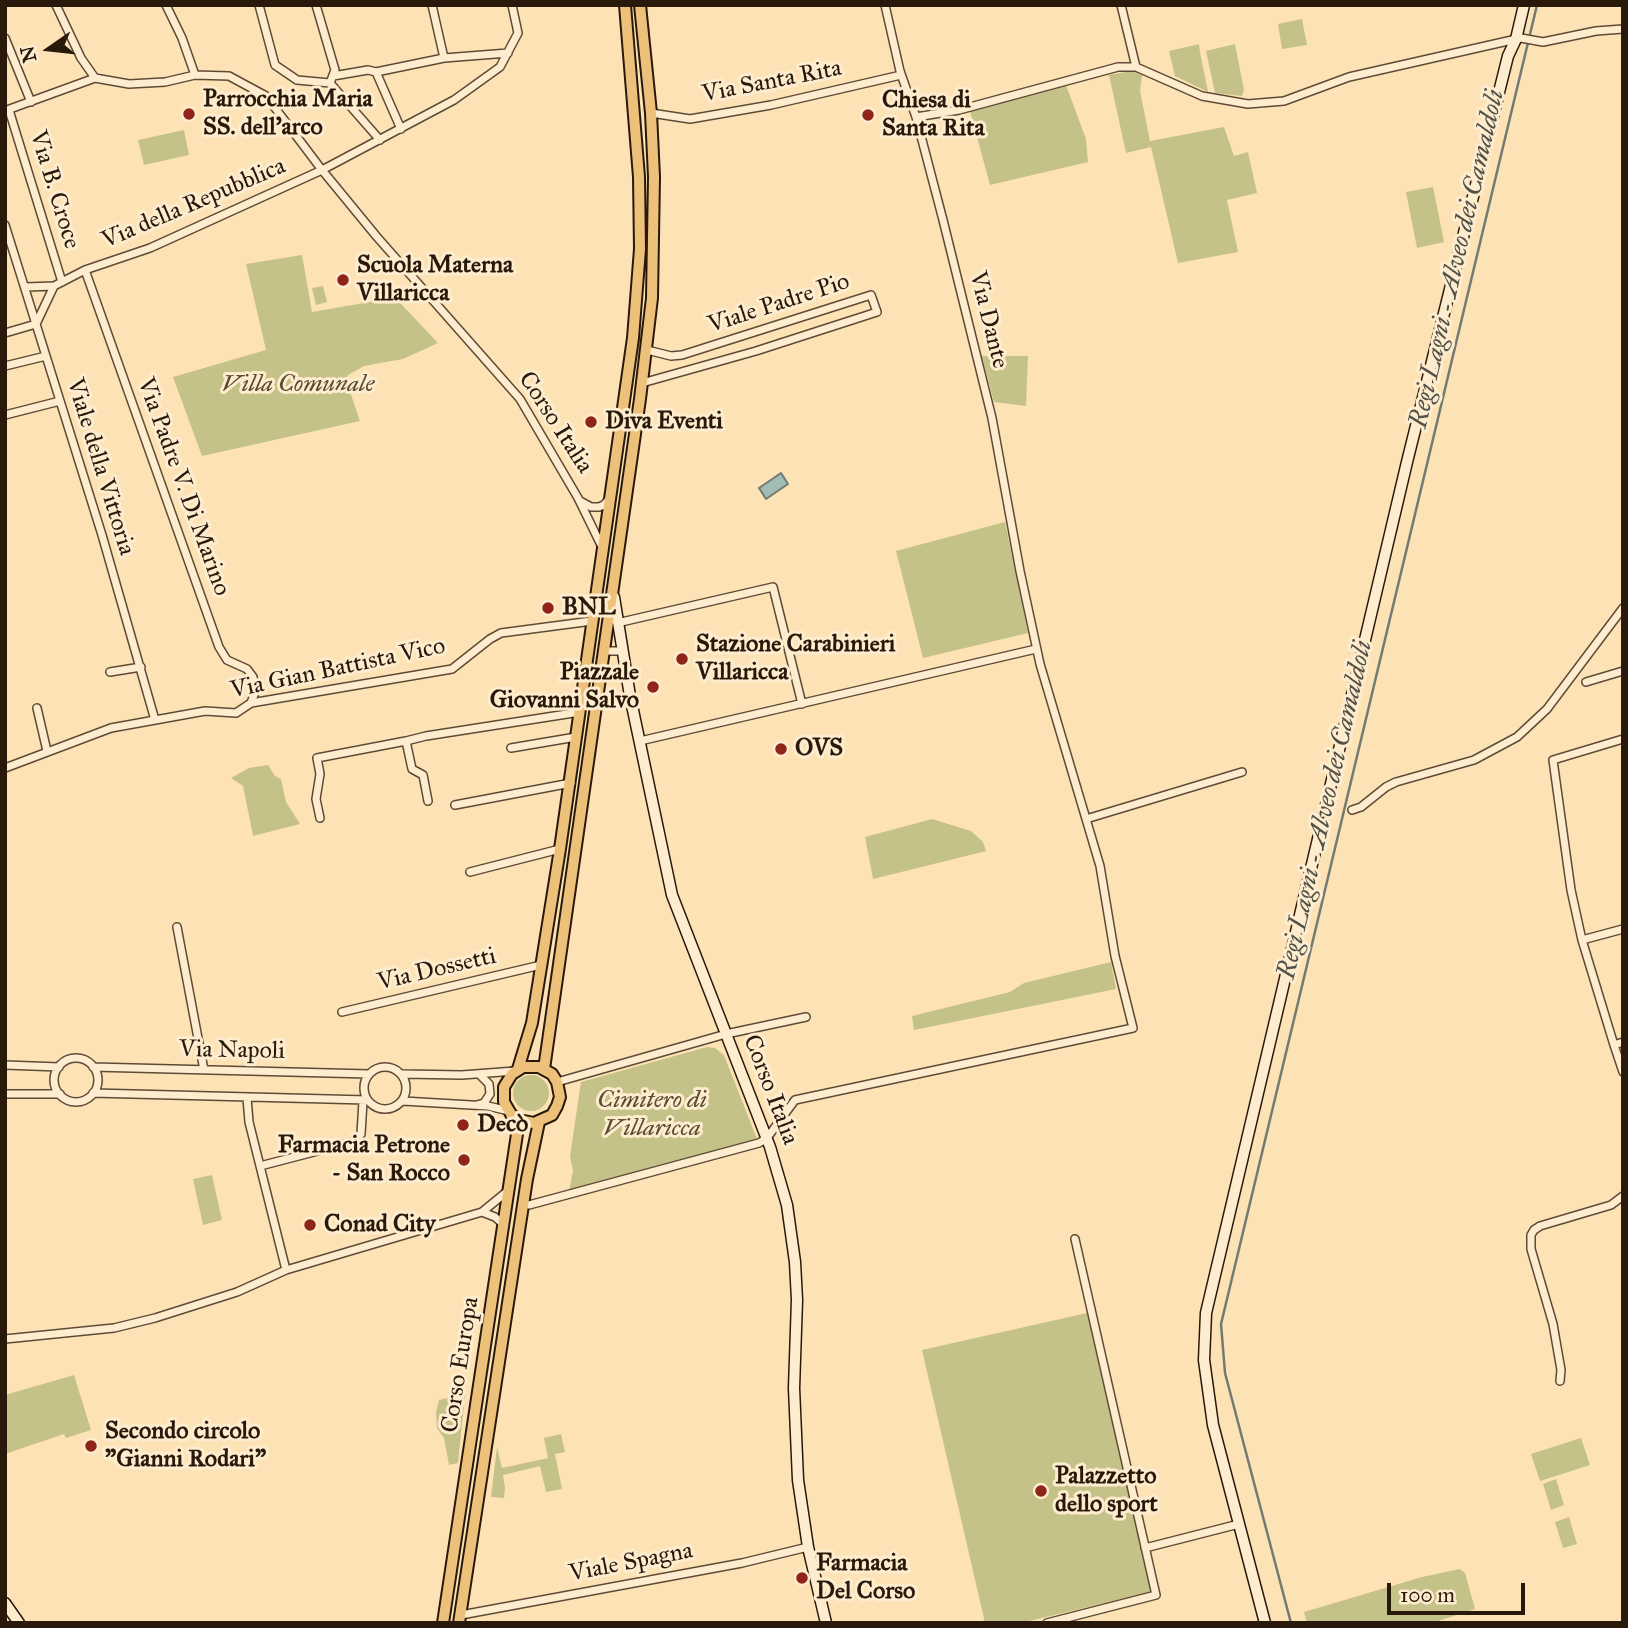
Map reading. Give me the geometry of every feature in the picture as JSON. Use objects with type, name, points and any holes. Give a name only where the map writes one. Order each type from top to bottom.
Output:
[{"type":"main road","points":[[517,1070],[532,1023],[560,849],[633,338],[640,249],[639,177],[625,5]]},
{"type":"main road","points":[[544,1069],[647,350],[654,246],[651,113],[640,5]]},
{"type":"main road","points":[[603,549],[614,571]]},
{"type":"main road","points":[[599,574],[607,565],[614,571]]},
{"type":"main road","points":[[599,574],[604,584],[612,583]]},
{"type":"main road","points":[[534,1066],[544,1069],[557,1082],[560,1097],[557,1106],[548,1118],[539,1122],[524,1122],[510,1112],[504,1102],[504,1087],[509,1077],[517,1070],[534,1066]]},
{"type":"main road","name":"Corso Europa","points":[[443,1623],[517,1134],[510,1112]]},
{"type":"main road","name":"Corso Europa","points":[[460,1619],[523,1204],[539,1122]]},
{"type":"street","points":[[7,111],[95,78],[81,58],[56,5]]},
{"type":"street","points":[[259,5],[275,65],[297,80],[332,80],[368,70],[376,72],[444,58],[508,53],[518,33],[512,5]]},
{"type":"street","points":[[316,5],[335,71],[332,80]]},
{"type":"street","points":[[432,5],[444,58]]},
{"type":"street","name":"Via Dante","points":[[766,1138],[795,1100],[1133,1028],[1115,956],[1100,866],[1036,649],[992,418],[885,5]]},
{"type":"street","points":[[1121,5],[1136,67]]},
{"type":"street","points":[[1265,1623],[1213,1425],[1204,1360],[1206,1314],[1411,449],[1508,56],[1519,38],[1524,5]]},
{"type":"street","points":[[170,7],[195,75]]},
{"type":"street","points":[[916,117],[959,110],[1118,67],[1136,67],[1202,96],[1251,104],[1284,101],[1349,77],[1519,38],[1544,42],[1623,29]]},
{"type":"street","points":[[5,38],[31,102]]},
{"type":"street","name":"Via della Repubblica","points":[[54,286],[85,270],[150,248],[322,170],[454,100],[500,67],[508,53]]},
{"type":"street","points":[[376,72],[401,128]]},
{"type":"street","name":"Corso Italia","points":[[95,78],[129,84],[165,82],[195,75],[229,76],[266,96],[377,237],[520,399],[580,501],[603,549]]},
{"type":"street","name":"Via Santa Rita","points":[[651,113],[690,118],[771,105],[901,75]]},
{"type":"street","points":[[332,80],[380,140]]},
{"type":"street","name":"Via B. Croce","points":[[7,111],[62,282]]},
{"type":"street","name":"Viale della Vittoria","points":[[5,225],[102,536],[155,720]]},
{"type":"street","name":"Via Padre V. Di Marino","points":[[85,270],[219,647],[227,660],[247,669],[253,677],[255,692],[251,703]]},
{"type":"street","points":[[5,333],[36,324],[54,286],[26,287]]},
{"type":"street","name":"Viale Padre Pio","points":[[642,383],[756,351],[877,312],[872,295],[682,355],[671,356],[647,350]]},
{"type":"street","points":[[5,366],[46,356]]},
{"type":"street","points":[[5,415],[60,401]]},
{"type":"street","points":[[580,501],[590,507],[599,507],[611,497]]},
{"type":"street","name":"Corso Italia","points":[[612,583],[622,651],[672,895],[766,1138],[787,1205],[795,1262],[798,1480],[808,1547],[827,1623]]},
{"type":"street","points":[[617,623],[773,587],[802,704]]},
{"type":"street","points":[[1352,810],[1361,807],[1396,782],[1474,760],[1517,737],[1547,709],[1623,608]]},
{"type":"street","name":"Via Gian Battista Vico","points":[[5,768],[111,728],[205,711],[236,713],[251,703],[452,669],[500,633],[592,621]]},
{"type":"street","points":[[640,741],[1036,649]]},
{"type":"street","points":[[603,651],[622,651]]},
{"type":"street","points":[[110,672],[141,667]]},
{"type":"street","points":[[1586,682],[1623,671]]},
{"type":"street","points":[[37,708],[47,751]]},
{"type":"street","points":[[320,818],[316,799],[320,774],[317,758],[426,736],[580,712]]},
{"type":"street","points":[[511,748],[576,737]]},
{"type":"street","points":[[1623,739],[1553,760],[1570,890],[1582,940],[1623,1072]]},
{"type":"street","points":[[406,741],[412,769],[423,775],[428,801]]},
{"type":"street","points":[[1086,819],[1242,772]]},
{"type":"street","points":[[455,805],[570,783]]},
{"type":"street","points":[[470,872],[560,849]]},
{"type":"street","points":[[177,928],[204,1070]]},
{"type":"street","points":[[1582,940],[1623,929]]},
{"type":"street","name":"Via Dossetti","points":[[342,1012],[541,965]]},
{"type":"street","points":[[557,1082],[726,1034],[806,1017]]},
{"type":"street","points":[[1614,1045],[1623,1042]]},
{"type":"street","points":[[76,1058],[83,1059],[93,1067],[98,1080],[93,1093],[77,1102],[60,1094],[55,1084],[59,1067],[63,1063],[76,1058]]},
{"type":"street","points":[[5,1065],[59,1067]]},
{"type":"street","name":"Via Napoli","points":[[93,1067],[369,1074]]},
{"type":"street","points":[[260,1166],[356,1141],[361,1134],[364,1084],[369,1074],[385,1067],[402,1074],[479,1074],[517,1070]]},
{"type":"street","points":[[365,1100],[376,1108],[388,1110],[399,1105],[407,1090],[402,1074]]},
{"type":"street","points":[[477,1106],[490,1094],[489,1084],[479,1074]]},
{"type":"street","name":"Via Napoli","points":[[93,1093],[365,1100]]},
{"type":"street","points":[[5,1094],[60,1094]]},
{"type":"street","points":[[247,1098],[249,1122],[286,1269]]},
{"type":"street","points":[[403,1101],[477,1106],[510,1112]]},
{"type":"street","points":[[523,1204],[529,1205],[746,1147],[766,1138]]},
{"type":"street","points":[[5,1339],[114,1328],[237,1292],[286,1269],[482,1212],[509,1190]]},
{"type":"street","points":[[1560,1381],[1561,1370],[1553,1324],[1531,1249],[1531,1235],[1541,1226],[1611,1205],[1623,1196]]},
{"type":"street","points":[[482,1212],[495,1217],[504,1225]]},
{"type":"street","points":[[1047,1623],[1156,1595],[1075,1239]]},
{"type":"street","points":[[1145,1548],[1239,1524]]},
{"type":"street","name":"Viale Spagna","points":[[460,1619],[742,1563],[808,1547]]},
{"type":"street","points":[[5,1603],[19,1623]]},
{"type":"green space","points":[[1302,19],[1307,45],[1282,49],[1278,24]]},
{"type":"green space","points":[[1199,44],[1208,92],[1175,76],[1169,51]]},
{"type":"green space","points":[[1235,44],[1244,90],[1242,96],[1215,93],[1206,51]]},
{"type":"green space","points":[[1131,71],[1142,75],[1140,91],[1150,141],[1224,127],[1234,156],[1248,152],[1257,193],[1227,200],[1238,252],[1178,263],[1151,147],[1126,153],[1109,75]]},
{"type":"green space","points":[[1066,85],[1086,139],[1088,162],[990,185],[970,111]]},
{"type":"green space","points":[[184,130],[189,155],[144,165],[138,140]]},
{"type":"green space","points":[[1433,187],[1444,242],[1417,248],[1406,192]]},
{"type":"green space","name":"Villa Comunale","points":[[302,255],[312,312],[381,300],[379,290],[387,289],[438,343],[403,359],[364,366],[348,375],[346,380],[360,421],[202,456],[173,377],[266,350],[246,264]]},
{"type":"green space","points":[[323,286],[327,302],[316,305],[312,288]]},
{"type":"green space","points":[[982,356],[1028,356],[1026,406],[994,402]]},
{"type":"green space","points":[[1005,522],[1028,633],[923,658],[896,551]]},
{"type":"green space","points":[[268,765],[275,776],[281,779],[286,802],[300,824],[253,836],[243,786],[231,778],[249,768]]},
{"type":"green space","points":[[932,819],[971,831],[983,842],[986,851],[873,879],[865,837]]},
{"type":"green space","points":[[1111,962],[1116,989],[914,1030],[912,1016],[1010,992],[1024,983]]},
{"type":"green space","name":"Cimitero di Villaricca","points":[[707,1047],[715,1048],[724,1055],[757,1139],[569,1192],[573,1171],[570,1156],[581,1082]]},
{"type":"green space","points":[[531,1075],[544,1080],[549,1093],[544,1106],[531,1111],[518,1106],[513,1093],[518,1080]]},
{"type":"green space","points":[[212,1175],[222,1220],[203,1225],[193,1179]]},
{"type":"green space","name":"Palazzetto dello sport","points":[[1087,1313],[1151,1592],[1021,1623],[985,1623],[922,1350]]},
{"type":"green space","points":[[74,1375],[91,1430],[66,1438],[64,1434],[5,1454],[5,1395]]},
{"type":"green space","points":[[465,1394],[458,1463],[449,1465],[444,1438],[437,1428],[436,1412],[439,1400]]},
{"type":"green space","points":[[561,1434],[565,1452],[555,1454],[562,1489],[546,1492],[540,1466],[503,1475],[504,1498],[491,1497],[497,1447],[502,1468],[548,1458],[544,1438]]},
{"type":"green space","points":[[1581,1438],[1590,1465],[1540,1481],[1531,1454]]},
{"type":"green space","points":[[1556,1479],[1564,1505],[1551,1510],[1543,1484]]},
{"type":"green space","points":[[1569,1517],[1577,1544],[1563,1548],[1555,1522]]},
{"type":"green space","points":[[1460,1569],[1465,1573],[1475,1609],[1432,1623],[1307,1623],[1304,1612],[1422,1577]]},
{"type":"water","points":[[781,473],[788,484],[766,499],[759,488]]},
{"type":"waterway","name":"Regi Lagni - Alveo dei Camaldoli","points":[[1291,1623],[1225,1373],[1221,1324],[1537,5]]},
{"type":"place","name":"Parrocchia Maria SS. dell'arco","points":[[189,114]]},
{"type":"place","name":"Chiesa di Santa Rita","points":[[868,115]]},
{"type":"place","name":"Scuola Materna Villaricca","points":[[343,280]]},
{"type":"place","name":"Diva Eventi","points":[[591,422]]},
{"type":"place","name":"BNL","points":[[548,608]]},
{"type":"place","name":"Stazione Carabinieri Villaricca","points":[[682,659]]},
{"type":"place","name":"Piazzale Giovanni Salvo","points":[[653,687]]},
{"type":"place","name":"OVS","points":[[781,749]]},
{"type":"place","name":"Decò","points":[[463,1125]]},
{"type":"place","name":"Farmacia Petrone - San Rocco","points":[[464,1160]]},
{"type":"place","name":"Conad City","points":[[310,1225]]},
{"type":"place","name":"Secondo circolo \"Gianni Rodari\"","points":[[91,1446]]},
{"type":"place","name":"Palazzetto dello sport","points":[[1041,1491]]},
{"type":"place","name":"Farmacia Del Corso","points":[[802,1578]]}]
